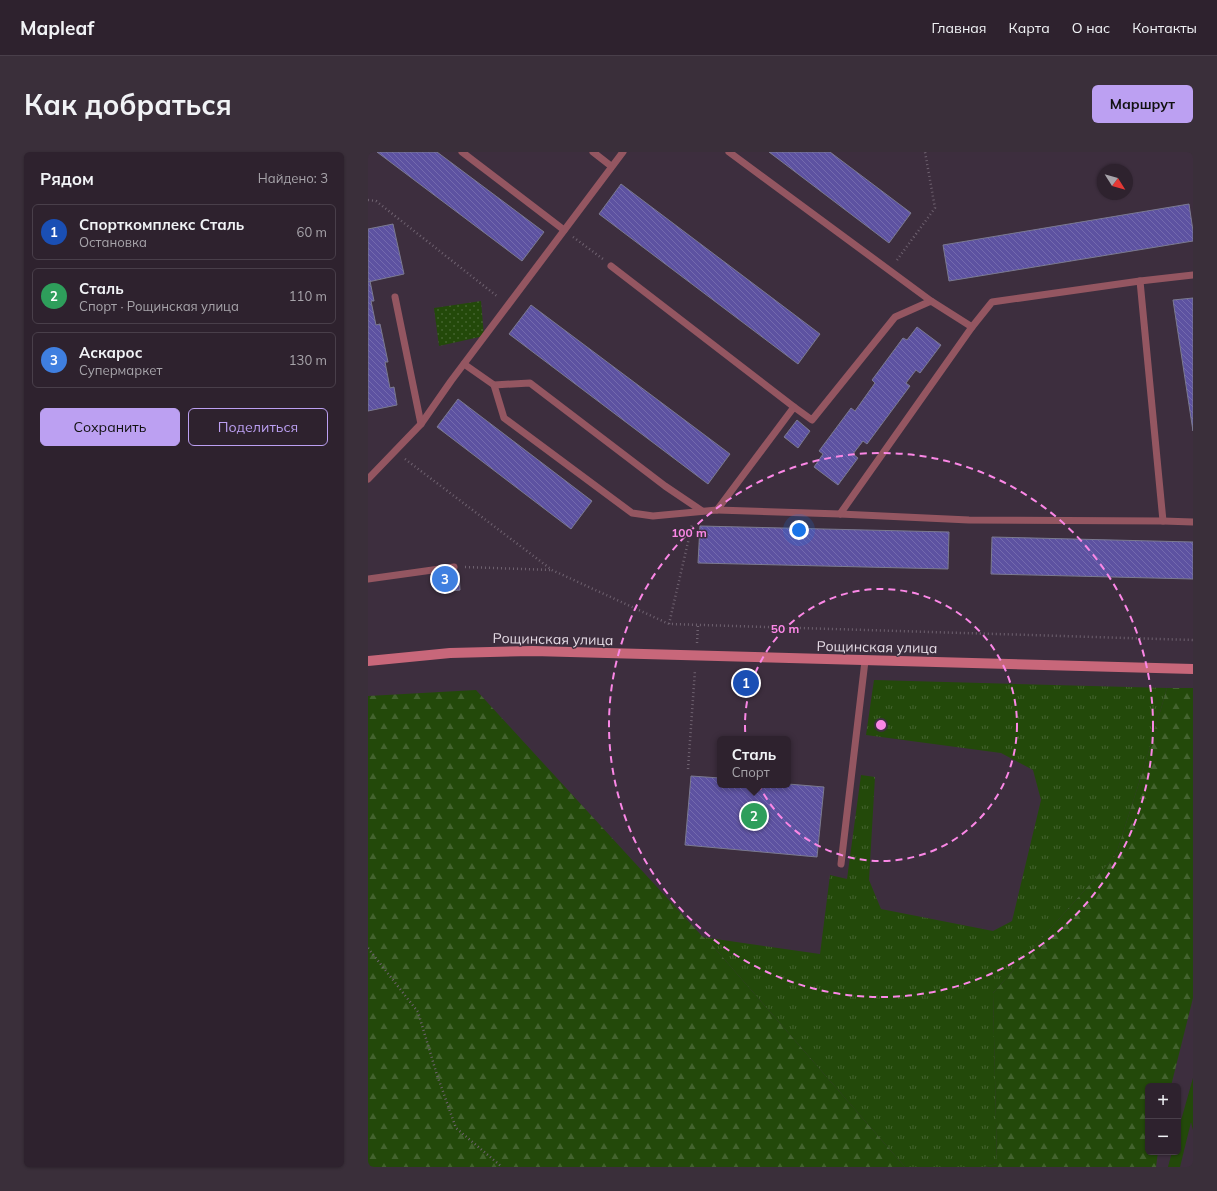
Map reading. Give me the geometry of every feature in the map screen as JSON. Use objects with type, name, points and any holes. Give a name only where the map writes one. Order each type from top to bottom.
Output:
[{"type":"main road","name":"Рощинская улица","points":[[368,661],[450,653],[533,651],[1193,669]]},
{"type":"lane","points":[[462,152],[564,230]]},
{"type":"lane","points":[[593,152],[611,166]]},
{"type":"lane","points":[[368,479],[421,424],[611,166],[623,152]]},
{"type":"lane","points":[[729,152],[931,301],[972,327]]},
{"type":"lane","points":[[611,266],[812,420],[895,317],[931,301]]},
{"type":"lane","points":[[840,514],[972,327],[992,302],[1193,275]]},
{"type":"lane","points":[[1140,281],[1164,521]]},
{"type":"lane","points":[[395,297],[421,424]]},
{"type":"lane","points":[[464,364],[494,385],[504,418],[632,513],[653,516],[717,510],[969,520],[1193,522]]},
{"type":"lane","points":[[494,385],[530,383],[699,511]]},
{"type":"lane","points":[[717,510],[794,407]]},
{"type":"lane","points":[[368,579],[454,567]]},
{"type":"lane","points":[[841,864],[865,661]]},
{"type":"path","points":[[890,271],[935,208],[925,152]]},
{"type":"path","points":[[368,200],[376,201],[508,305]]},
{"type":"path","points":[[564,230],[611,266]]},
{"type":"path","points":[[395,451],[552,570],[669,624],[1193,640]]},
{"type":"path","points":[[669,624],[699,511]]},
{"type":"path","points":[[454,567],[552,570]]},
{"type":"path","points":[[688,769],[698,625]]},
{"type":"path","points":[[368,948],[418,1012],[437,1075],[456,1128],[502,1167]]},
{"type":"green space","points":[[481,301],[484,336],[439,346],[434,308]]},
{"type":"green space","points":[[874,680],[1167,688],[1116,855],[993,993],[997,1164],[984,1167],[905,1167],[712,945],[702,937],[820,954],[830,875],[847,879],[861,775],[875,777],[869,880],[881,909],[993,931],[1012,921],[1041,800],[1033,770],[1001,753],[866,735]]},
{"type":"green space","points":[[1167,688],[1193,688],[1193,998],[1172,1083],[1145,1083],[1145,1155],[1158,1155],[1156,1167],[984,1167],[997,1164],[993,993],[1116,855]]},
{"type":"green space","points":[[476,690],[702,936],[712,945],[905,1167],[368,1167],[368,696]]},
{"type":"green space","points":[[1193,1078],[1193,1130],[1191,1122],[1180,1167],[1168,1167],[1171,1155],[1181,1155],[1181,1120]]},
{"type":"building","points":[[377,152],[437,152],[544,232],[522,261]]},
{"type":"building","points":[[769,152],[830,152],[911,213],[889,243]]},
{"type":"building","points":[[621,184],[820,334],[798,364],[599,214]]},
{"type":"building","points":[[1189,204],[1193,241],[949,281],[943,245]]},
{"type":"building","points":[[393,224],[404,274],[368,282],[368,229]]},
{"type":"building","points":[[370,281],[374,301],[371,301],[376,325],[380,324],[388,362],[385,362],[390,388],[394,387],[397,405],[368,411],[368,282]]},
{"type":"building","points":[[1193,298],[1193,431],[1173,300]]},
{"type":"building","points":[[531,305],[730,454],[708,484],[509,334]]},
{"type":"building","points":[[917,327],[941,345],[920,373],[916,370],[906,383],[910,386],[867,444],[863,441],[853,454],[858,458],[838,485],[814,467],[823,454],[819,451],[851,408],[855,411],[875,383],[872,380],[903,338],[907,340]]},
{"type":"building","points":[[458,399],[592,501],[571,529],[437,427]]},
{"type":"building","points":[[797,420],[810,431],[798,448],[784,437]]},
{"type":"building","points":[[700,526],[949,532],[948,569],[698,563]]},
{"type":"building","points":[[992,537],[1193,542],[1193,579],[991,574]]},
{"type":"building","points":[[459,573],[460,590],[440,592],[438,575]]},
{"type":"building","points":[[691,776],[717,778],[717,788],[791,788],[791,784],[824,787],[817,857],[685,845]]},
{"type":"place","name":"Аскарос","points":[[445,579]]},
{"type":"place","name":"Спорткомплекс Сталь","points":[[746,683]]},
{"type":"place","name":"Сталь","points":[[754,816]]}]
